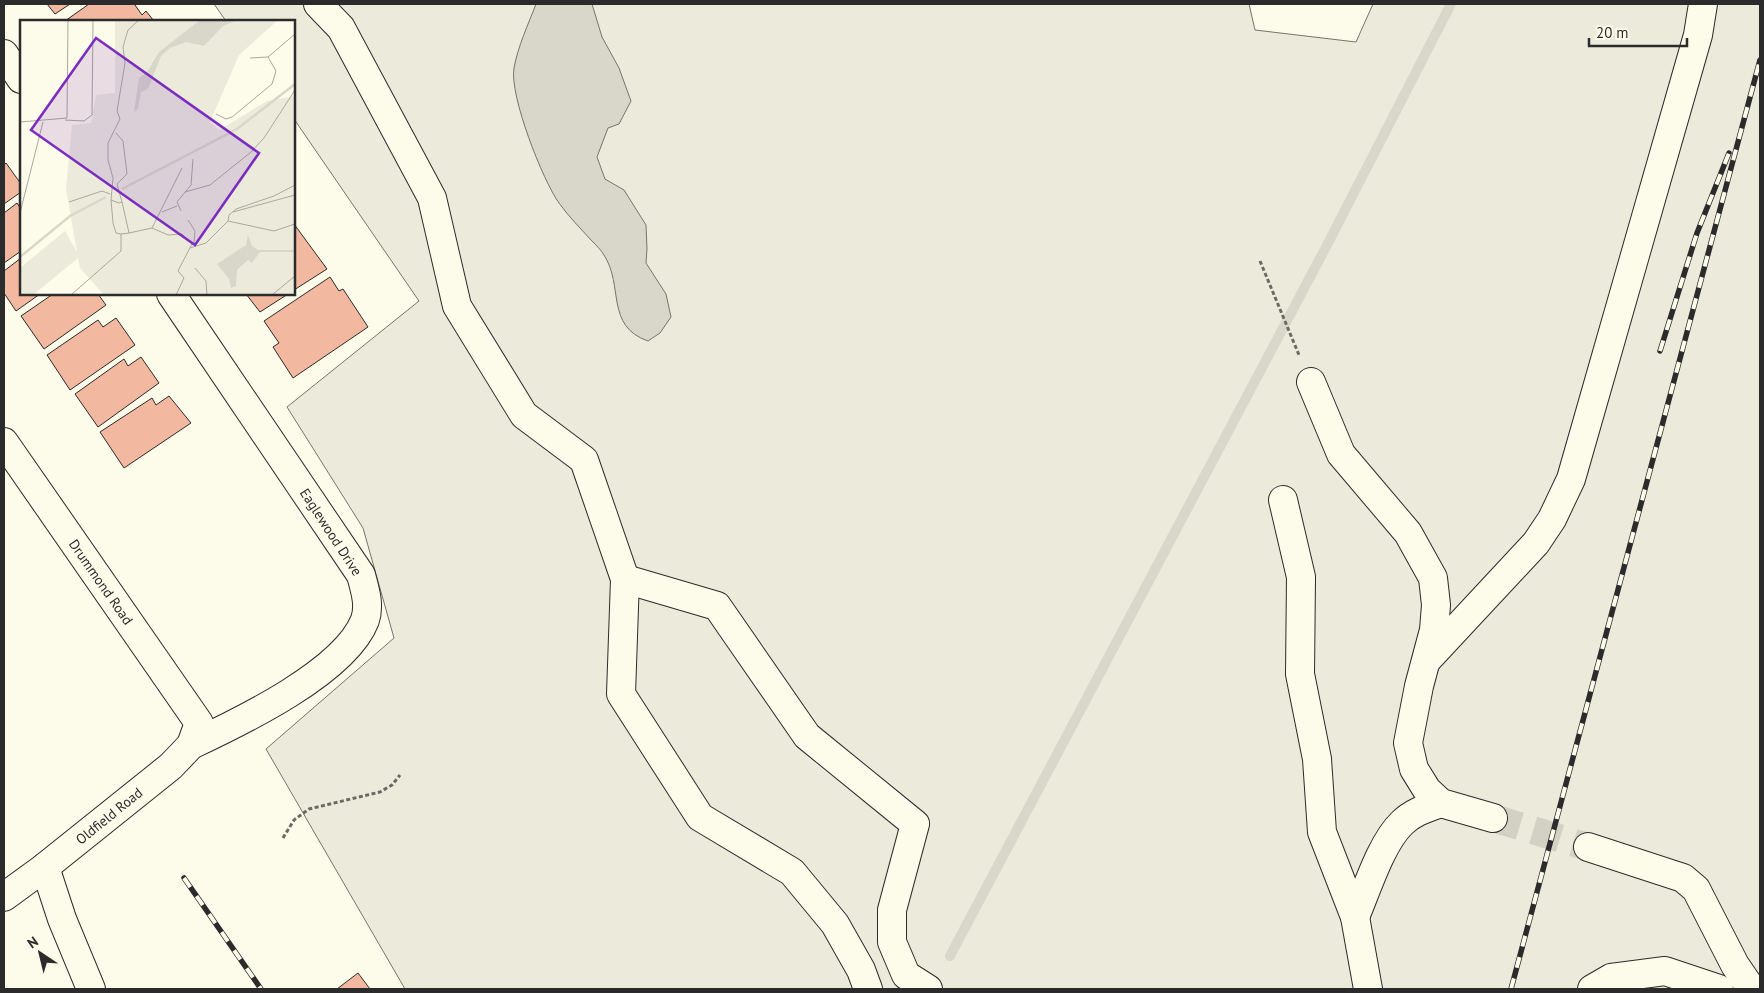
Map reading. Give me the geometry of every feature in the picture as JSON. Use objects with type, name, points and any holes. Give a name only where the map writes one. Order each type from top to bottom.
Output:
[{"type":"street","points":[[318,4],[340,28],[432,198],[456,306],[524,415],[584,460],[625,579],[620,694],[700,817],[792,872],[836,924],[861,970],[868,989]]},
{"type":"street","points":[[1427,660],[1536,543],[1552,519],[1571,479],[1698,35],[1703,4]]},
{"type":"street","points":[[4,54],[20,78]]},
{"type":"street","name":"Eaglewood Drive","points":[[172,295],[362,575],[367,600],[365,618],[356,638],[335,660],[288,694],[234,725],[195,734]]},
{"type":"street","points":[[1311,382],[1341,454],[1408,533],[1433,578],[1436,605],[1434,630],[1419,686],[1408,743],[1414,769],[1427,790],[1441,803],[1492,818]]},
{"type":"street","name":"Drummond Road","points":[[4,442],[195,734]]},
{"type":"street","points":[[1283,500],[1301,577],[1300,674],[1317,759],[1322,832],[1355,917],[1368,989]]},
{"type":"street","points":[[625,579],[717,606],[807,736],[915,824],[892,910],[892,942],[906,975],[928,989]]},
{"type":"street","name":"Oldfield Road","points":[[4,897],[45,867],[171,766],[195,734]]},
{"type":"street","points":[[1355,917],[1390,838],[1403,822],[1421,810],[1441,803]]},
{"type":"street","points":[[1588,847],[1683,878],[1696,889],[1735,965],[1748,984]]},
{"type":"street","points":[[45,867],[62,919],[91,989]]},
{"type":"street","points":[[1592,989],[1610,978],[1665,972],[1719,989]]},
{"type":"path","points":[[1260,261],[1311,382]]},
{"type":"path","points":[[283,838],[294,820],[310,809],[380,792],[392,785],[400,775]]},
{"type":"shaded area","points":[[214,4],[1249,4],[1255,30],[1356,42],[1373,4],[1760,4],[1760,989],[405,989],[266,749],[394,638],[363,528],[287,407],[419,301],[295,120],[295,20],[225,20]]},
{"type":"shaded area","points":[[536,4],[592,4],[602,37],[619,68],[631,101],[619,124],[608,128],[597,157],[605,179],[624,190],[646,225],[646,263],[666,294],[671,317],[660,333],[648,341],[635,334],[626,326],[617,304],[610,267],[604,255],[571,218],[552,192],[536,158],[522,117],[514,81],[514,68]]},
{"type":"building","points":[[47,4],[70,4],[55,14]]},
{"type":"building","points":[[89,4],[137,4],[135,5],[142,15],[146,11],[153,20],[66,20]]},
{"type":"building","points":[[6,163],[20,183],[20,193],[4,204],[4,165]]},
{"type":"building","points":[[17,203],[20,208],[20,252],[4,263],[4,213]]},
{"type":"building","points":[[295,225],[327,269],[295,289]]},
{"type":"building","points":[[20,259],[20,295],[39,295],[16,311],[4,293],[4,271]]},
{"type":"building","points":[[330,277],[339,291],[343,289],[368,327],[293,378],[273,347],[279,343],[264,321]]},
{"type":"building","points":[[52,295],[99,295],[106,305],[44,349],[21,316]]},
{"type":"building","points":[[247,295],[286,295],[260,312]]},
{"type":"building","points":[[116,318],[135,345],[70,390],[47,355],[98,320],[103,327]]},
{"type":"building","points":[[141,357],[159,383],[98,427],[75,394],[124,359],[128,366]]},
{"type":"building","points":[[169,396],[191,423],[124,468],[100,432],[152,398],[156,405]]},
{"type":"building","points":[[358,973],[370,989],[337,989]]},
{"type":"waterway","points":[[950,956],[1326,247],[1451,4]]},
{"type":"tunnel","points":[[1493,818],[1588,847]]},
{"type":"railway","points":[[1511,989],[1760,60]]},
{"type":"railway","points":[[1660,351],[1697,233],[1729,153]]},
{"type":"railway","points":[[184,878],[261,989]]}]
